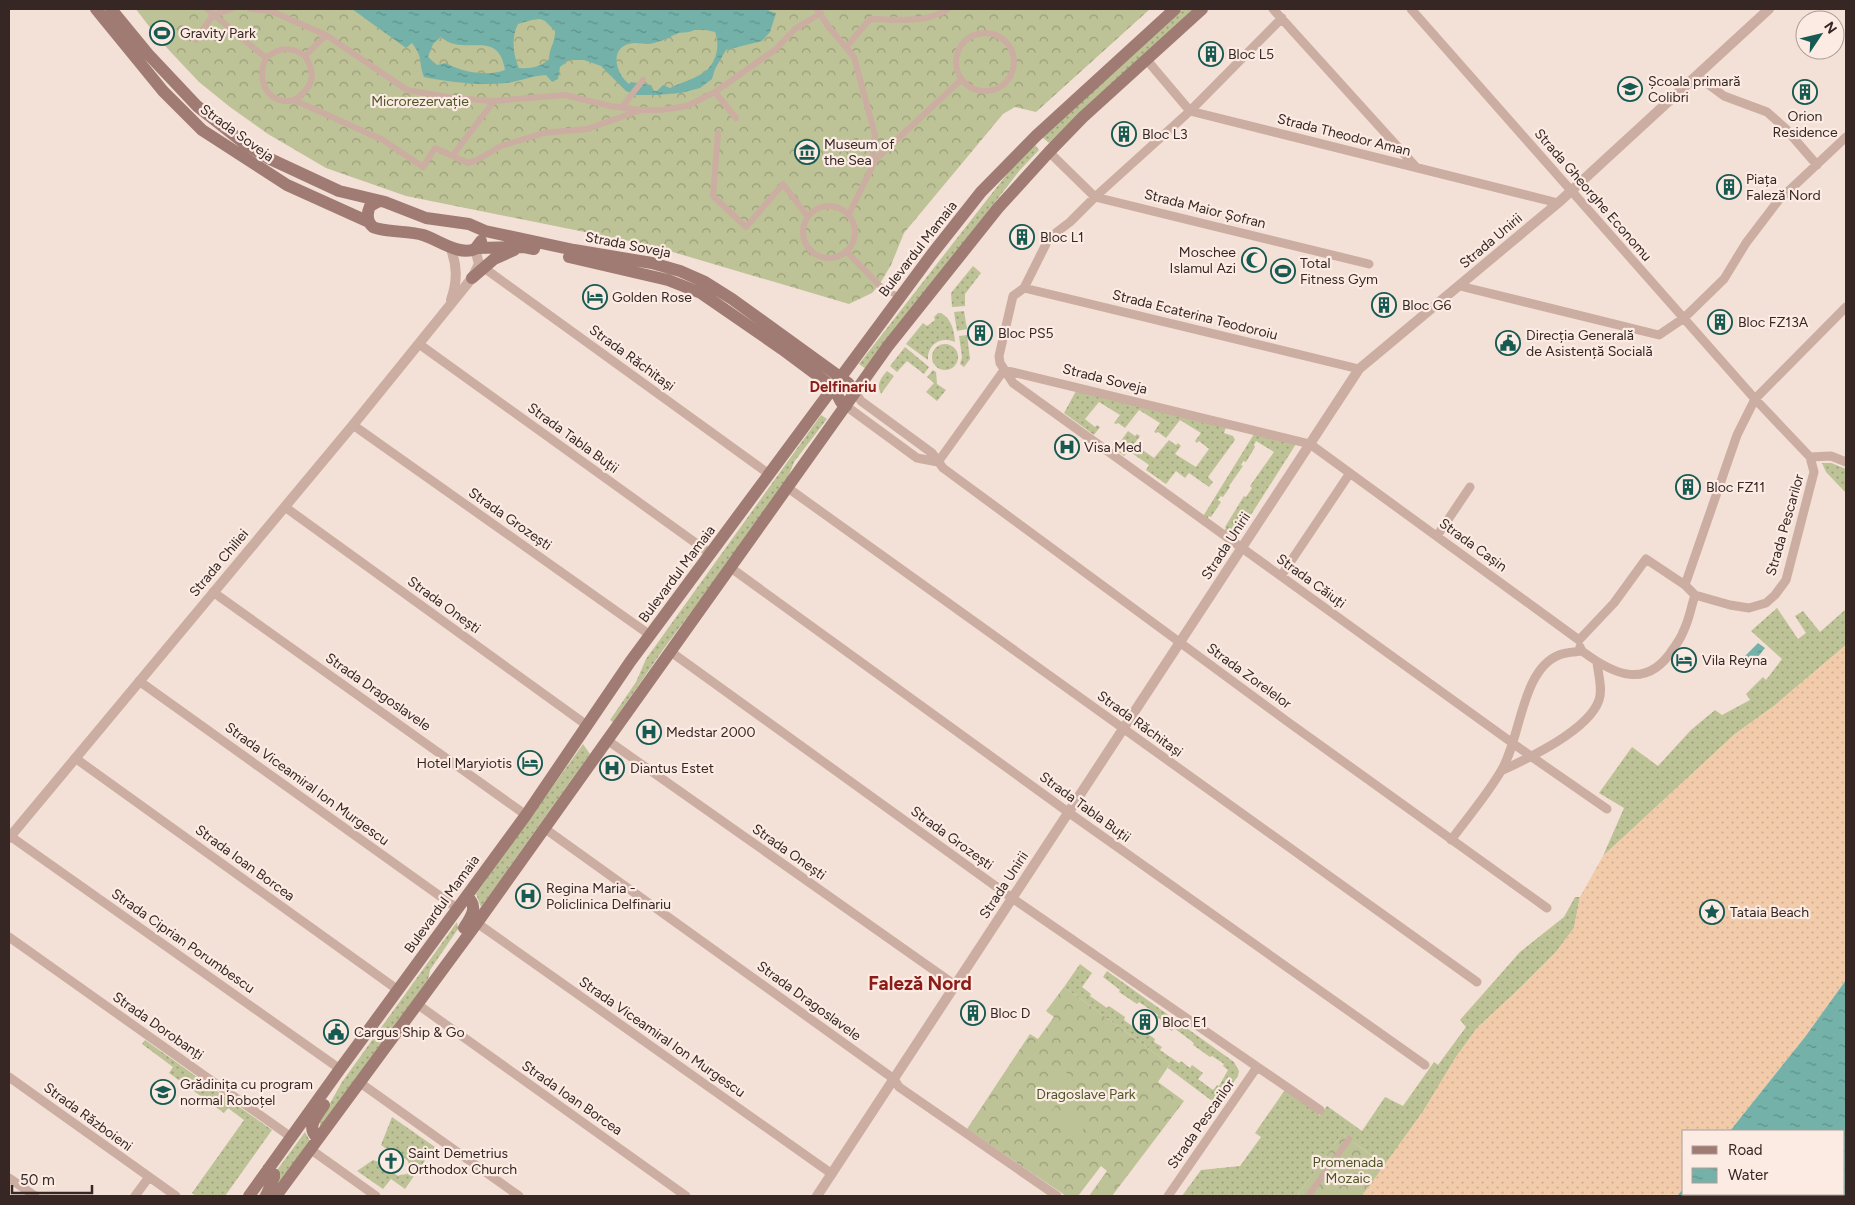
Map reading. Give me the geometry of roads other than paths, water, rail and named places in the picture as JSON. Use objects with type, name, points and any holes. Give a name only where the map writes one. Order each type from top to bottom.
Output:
[{"type":"main road","name":"Strada Soveja","points":[[96,9],[163,91],[202,130],[287,185],[369,222],[376,228],[424,235],[465,251],[476,248],[524,247],[631,270],[692,288],[782,349],[837,382],[848,383],[856,392]]},
{"type":"main road","name":"Strada Soveja","points":[[111,9],[148,54],[197,106],[244,143],[268,158],[338,191],[385,202],[426,218],[469,224],[485,232],[652,263],[680,271],[705,282],[732,299],[837,382],[841,402],[846,406]]},
{"type":"main road","name":"Bulevardul Mamaia","points":[[249,1196],[526,815],[630,662],[899,297],[981,192],[1036,136],[1175,9]]},
{"type":"main road","points":[[276,1196],[477,923],[888,346],[998,208],[1050,152],[1084,117],[1202,9]]},
{"type":"main road","points":[[369,222],[368,211],[374,203],[379,201]]},
{"type":"main road","points":[[476,248],[482,239],[478,228]]},
{"type":"main road","points":[[472,278],[482,266],[502,255],[524,247]]},
{"type":"main road","points":[[599,752],[590,748],[586,739],[618,690],[630,662]]},
{"type":"main road","points":[[434,982],[442,961],[472,914],[473,901],[467,897]]},
{"type":"main road","points":[[318,1138],[311,1131],[312,1124],[331,1094],[340,1069]]},
{"type":"main road","points":[[266,1196],[274,1177],[274,1174],[268,1169]]},
{"type":"street","points":[[207,9],[266,58]]},
{"type":"street","points":[[196,40],[212,15],[232,9]]},
{"type":"street","points":[[250,9],[270,10],[326,35],[407,90],[453,98],[494,101],[566,95],[641,110],[660,110],[687,106],[716,92],[776,49],[795,29],[819,11],[828,26],[847,46],[854,57],[875,135],[872,168]]},
{"type":"street","points":[[847,46],[870,19],[913,20],[939,15],[948,9]]},
{"type":"street","points":[[1273,9],[1416,167]]},
{"type":"street","name":"Strada Gheorghe Economu","points":[[1411,9],[1755,399]]},
{"type":"street","name":"Strada Unirii","points":[[817,1196],[1359,370],[1558,203],[1769,9]]},
{"type":"street","points":[[938,462],[1004,370],[999,356],[1013,296],[1024,288],[1048,238],[1070,222],[1190,111],[1282,18]]},
{"type":"street","points":[[987,33],[994,34],[1006,42],[1014,58],[1014,67],[1011,76],[1005,83],[992,90],[977,91],[968,87],[961,80],[957,73],[955,58],[967,38],[987,33]]},
{"type":"street","points":[[305,56],[326,35]]},
{"type":"street","points":[[288,48],[297,50],[305,56],[310,64],[312,78],[310,87],[304,94],[294,100],[283,101],[275,98],[263,84],[261,66],[266,58],[278,50],[288,48]]},
{"type":"street","points":[[1146,59],[1190,111]]},
{"type":"street","points":[[1697,76],[1724,96],[1767,112],[1785,128],[1817,165]]},
{"type":"street","points":[[622,107],[643,80]]},
{"type":"street","points":[[848,216],[876,159],[961,80]]},
{"type":"street","points":[[716,92],[736,118]]},
{"type":"street","points":[[294,100],[382,140],[423,167],[435,148],[468,163],[501,146],[544,133],[587,129],[641,110]]},
{"type":"street","points":[[453,155],[494,101]]},
{"type":"street","name":"Strada Theodor Aman","points":[[1190,111],[1558,203]]},
{"type":"street","points":[[718,133],[713,196],[726,209],[746,227],[783,184],[808,217]]},
{"type":"street","points":[[1460,286],[1659,335],[1684,318],[1724,279],[1746,243],[1778,201],[1846,137]]},
{"type":"street","points":[[1050,152],[1095,197]]},
{"type":"street","name":"Strada Maior Șofran","points":[[1095,197],[1369,264]]},
{"type":"street","points":[[832,206],[843,211],[848,216],[852,222],[854,238],[846,252],[839,256],[823,258],[815,254],[804,241],[804,224],[808,217],[820,208],[832,206]]},
{"type":"street","name":"Strada Chiliei","points":[[449,305],[457,275],[450,246]]},
{"type":"street","points":[[476,248],[482,266]]},
{"type":"street","points":[[846,252],[879,285],[899,297]]},
{"type":"street","name":"Strada Răchitași","points":[[482,266],[769,474]]},
{"type":"street","name":"Strada Chiliei","points":[[10,837],[353,425],[472,278]]},
{"type":"street","name":"Strada Ecaterina Teodoroiu","points":[[1024,288],[1359,370]]},
{"type":"street","points":[[1685,585],[1738,435],[1755,399],[1846,307]]},
{"type":"street","name":"Strada Tabla Buții","points":[[419,344],[711,554]]},
{"type":"street","name":"Strada Soveja","points":[[1004,370],[1310,444]]},
{"type":"street","name":"Strada Căiuți","points":[[1004,370],[1013,383],[1513,744],[1607,809]]},
{"type":"street","name":"Strada Zorelelor","points":[[856,392],[862,400],[932,453],[938,462],[1179,642],[1547,908]]},
{"type":"street","name":"Strada Pescarilor","points":[[1579,640],[1614,603],[1646,558],[1685,585],[1695,595],[1730,605],[1749,608],[1766,603],[1775,595],[1786,580],[1803,521],[1814,472],[1810,457],[1755,399]]},
{"type":"street","name":"Strada Zorelelor","points":[[846,406],[917,458],[938,462]]},
{"type":"street","name":"Strada Grozești","points":[[353,425],[650,635]]},
{"type":"street","name":"Strada Cașin","points":[[1310,444],[1579,640]]},
{"type":"street","points":[[1810,457],[1831,456],[1846,462]]},
{"type":"street","points":[[1281,576],[1350,473]]},
{"type":"street","points":[[1437,536],[1470,487]]},
{"type":"street","name":"Strada Răchitași","points":[[788,488],[1477,982]]},
{"type":"street","name":"Strada Onești","points":[[284,507],[588,726]]},
{"type":"street","name":"Strada Tabla Buții","points":[[731,568],[1068,812],[1425,1065]]},
{"type":"street","name":"Strada Dragoslavele","points":[[213,592],[526,815]]},
{"type":"street","points":[[1579,640],[1579,646],[1582,651],[1607,668],[1629,675],[1639,676],[1648,673],[1666,661],[1683,633],[1695,595]]},
{"type":"street","points":[[1451,840],[1501,771],[1513,744],[1534,678],[1547,662],[1560,654],[1582,651]]},
{"type":"street","name":"Strada Grozești","points":[[671,652],[1012,898],[1320,1110]]},
{"type":"street","points":[[1501,771],[1532,757],[1577,728],[1594,712],[1600,698],[1597,662]]},
{"type":"street","name":"Strada Viceamiral Ion Murgescu","points":[[139,681],[458,909]]},
{"type":"street","name":"Strada Onești","points":[[608,740],[955,985]]},
{"type":"street","name":"Strada Ioan Borcea","points":[[75,758],[398,990]]},
{"type":"street","name":"Strada Dragoslavele","points":[[544,828],[894,1079],[898,1088],[1057,1196]]},
{"type":"street","name":"Strada Ciprian Porumbescu","points":[[10,837],[340,1069]]},
{"type":"street","name":"Strada Viceamiral Ion Murgescu","points":[[477,923],[832,1174]]},
{"type":"street","name":"Strada Dorobanți","points":[[9,936],[291,1137]]},
{"type":"street","name":"Strada Ioan Borcea","points":[[417,1004],[686,1196]]},
{"type":"street","name":"Strada Pescarilor","points":[[1168,1196],[1257,1067]]},
{"type":"street","name":"Strada Războieni","points":[[9,1077],[176,1196]]},
{"type":"street","points":[[359,1082],[519,1196]]},
{"type":"street","points":[[1308,1196],[1348,1139]]},
{"type":"street","points":[[310,1149],[376,1196]]},
{"type":"street","points":[[135,1196],[149,1177]]},
{"type":"street","points":[[9,1178],[35,1196]]},
{"type":"water","points":[[352,9],[768,9],[776,13],[770,32],[762,41],[726,50],[715,69],[712,79],[700,88],[681,93],[636,95],[626,91],[601,66],[584,60],[569,60],[560,67],[558,79],[552,82],[546,75],[497,84],[465,83],[434,79],[424,77],[416,48],[412,43],[406,48]],"holes":[[[540,19],[545,21],[555,31],[549,59],[535,67],[519,68],[514,46],[514,35],[518,24]],[[706,30],[715,32],[717,37],[715,57],[707,70],[700,75],[670,88],[663,85],[657,91],[654,91],[651,85],[631,82],[629,84],[620,73],[616,60],[617,54],[626,45],[634,43],[651,44],[679,33]],[[441,37],[450,43],[460,45],[488,46],[501,57],[505,70],[483,73],[459,69],[446,63],[437,65],[428,57],[433,44]]]},
{"type":"water","points":[[1758,643],[1765,648],[1753,663],[1745,656]]},
{"type":"water","points":[[1846,980],[1846,1196],[1677,1196],[1682,1190],[1682,1195],[1845,1195],[1845,1130],[1731,1130],[1805,1037]]},
{"type":"place","name":"Gravity Park","points":[[162,33]]},
{"type":"place","name":"Bloc L5","points":[[1211,54]]},
{"type":"place","name":"Școala primară Colibri","points":[[1630,89]]},
{"type":"place","name":"Orion Residence","points":[[1805,92]]},
{"type":"place","name":"Bloc L3","points":[[1124,134]]},
{"type":"place","name":"Museum of the Sea","points":[[807,152]]},
{"type":"place","name":"Piața Faleză Nord","points":[[1729,187]]},
{"type":"place","name":"Bloc L1","points":[[1022,237]]},
{"type":"place","name":"Moschee Islamul Azi","points":[[1254,260]]},
{"type":"place","name":"Total Fitness Gym","points":[[1283,271]]},
{"type":"place","name":"Golden Rose","points":[[595,297]]},
{"type":"place","name":"Bloc G6","points":[[1384,305]]},
{"type":"place","name":"Bloc FZ13A","points":[[1720,322]]},
{"type":"place","name":"Bloc PS5","points":[[980,333]]},
{"type":"place","name":"Direcția Generală de Asistență Socială","points":[[1508,343]]},
{"type":"place","name":"Visa Med","points":[[1067,447]]},
{"type":"place","name":"Bloc FZ11","points":[[1688,487]]},
{"type":"place","name":"Vila Reyna","points":[[1684,660]]},
{"type":"place","name":"Medstar 2000","points":[[649,732]]},
{"type":"place","name":"Hotel Maryiotis","points":[[530,763]]},
{"type":"place","name":"Diantus Estet","points":[[612,768]]},
{"type":"place","name":"Regina Maria - Policlinica Delfinariu","points":[[528,896]]},
{"type":"place","name":"Tataia Beach","points":[[1712,912]]},
{"type":"place","name":"Bloc D","points":[[973,1013]]},
{"type":"place","name":"Bloc E1","points":[[1145,1022]]},
{"type":"place","name":"Cargus Ship & Go","points":[[336,1032]]},
{"type":"place","name":"Grădinița cu program normal Roboțel","points":[[163,1092]]},
{"type":"place","name":"Saint Demetrius Orthodox Church","points":[[391,1161]]},
{"type":"district","name":"Delfinariu","points":[[843,387]]},
{"type":"district","name":"Faleză Nord","points":[[920,983]]},
{"type":"park label","name":"Microrezervație","points":[[420,101]]},
{"type":"park label","name":"Dragoslave Park","points":[[1086,1094]]},
{"type":"park label","name":"Promenada Mozaic","points":[[1348,1170]]}]
